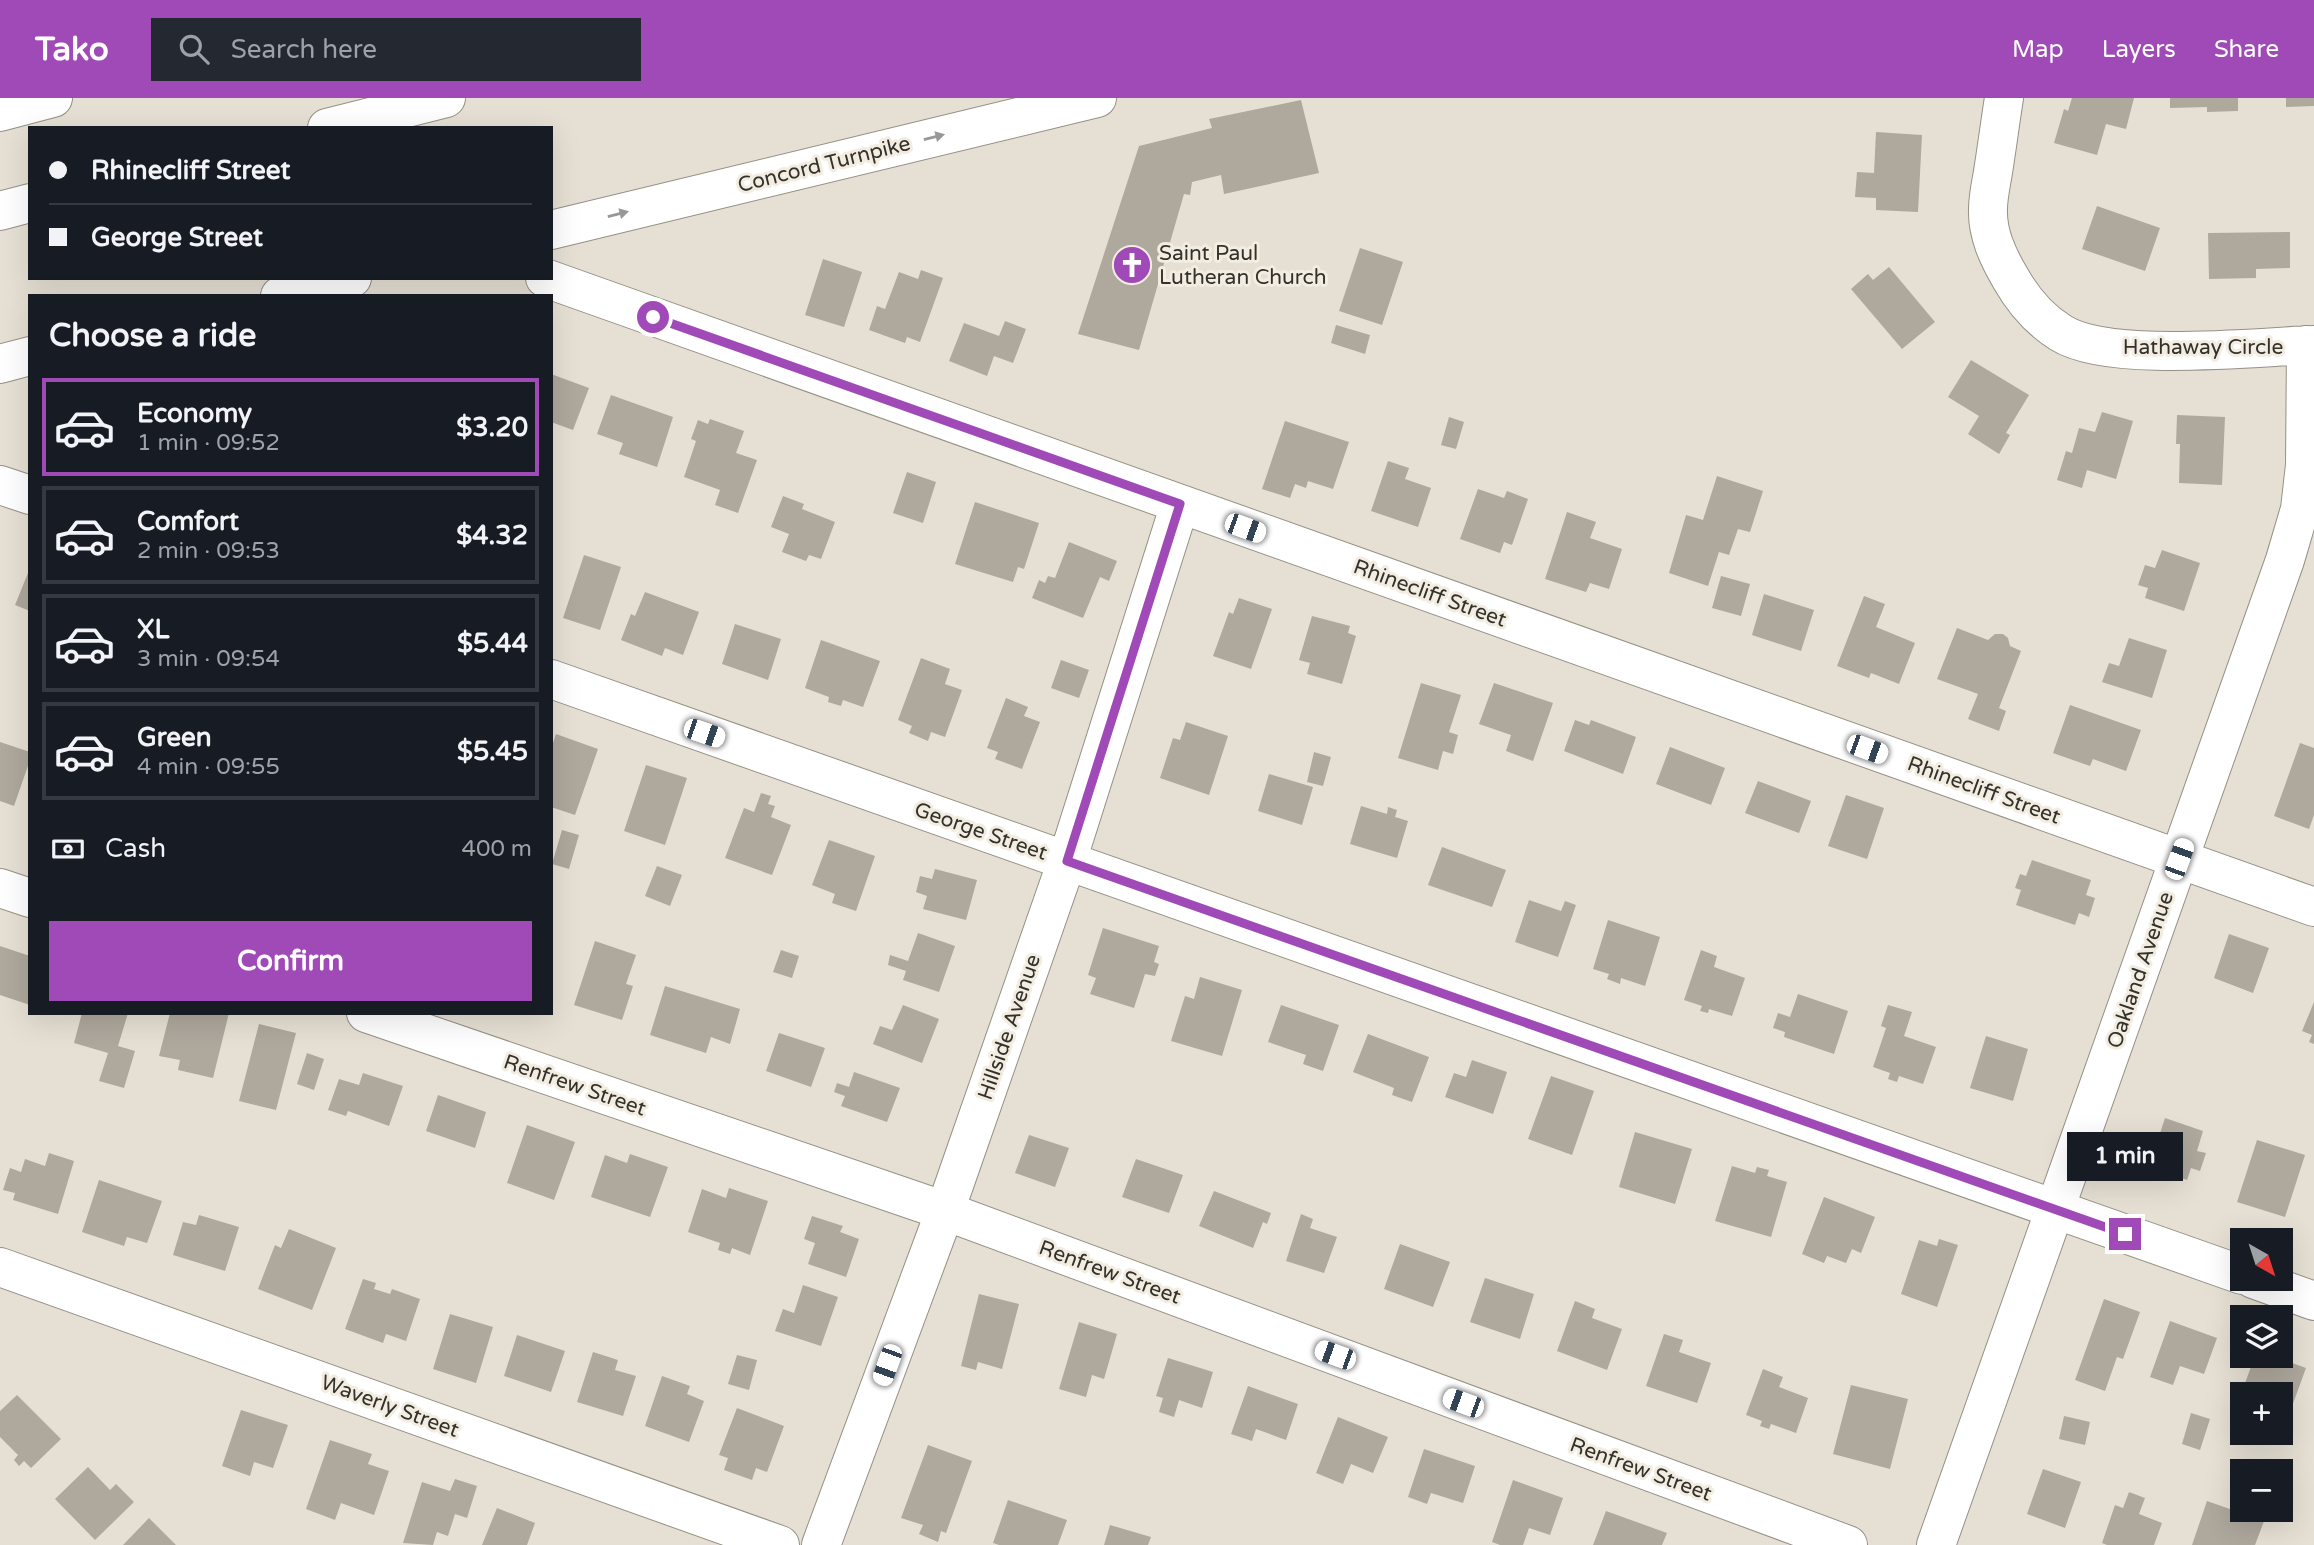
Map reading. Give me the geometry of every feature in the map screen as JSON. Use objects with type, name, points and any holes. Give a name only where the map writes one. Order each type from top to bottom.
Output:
[{"type":"main road","points":[[0,112],[53,98]]},
{"type":"main road","points":[[335,126],[446,98]]},
{"type":"main road","name":"Concord Turnpike","points":[[553,230],[1097,98]]},
{"type":"main road","name":"Hathaway Circle","points":[[2004,98],[1988,209],[1989,229],[1996,251],[2016,288],[2045,321],[2062,334],[2088,344],[2116,348],[2198,350],[2310,345]]},
{"type":"main road","points":[[0,211],[28,204]]},
{"type":"main road","points":[[288,294],[344,280]]},
{"type":"main road","name":"Rhinecliff Street","points":[[551,280],[2314,907]]},
{"type":"main road","name":"Oakland Avenue","points":[[1936,1545],[2280,573],[2307,512],[2305,465],[2310,345]]},
{"type":"main road","points":[[0,363],[28,356]]},
{"type":"main road","points":[[0,485],[28,494]]},
{"type":"main road","name":"Hillside Avenue","points":[[821,1545],[945,1211],[1067,861],[1180,504]]},
{"type":"main road","name":"George Street","points":[[553,680],[2230,1271]]},
{"type":"main road","points":[[0,888],[28,897]]},
{"type":"main road","name":"Renfrew Street","points":[[372,1015],[945,1211],[1848,1545]]},
{"type":"main road","name":"Waverly Street","points":[[0,1267],[779,1545]]},
{"type":"main road","points":[[2289,1292],[2314,1301]]},
{"type":"building","points":[[2072,98],[2134,98],[2126,129],[2106,124],[2097,155],[2054,143],[2064,109],[2068,111]]},
{"type":"building","points":[[2170,98],[2238,98],[2238,111],[2207,112],[2207,107],[2170,108]]},
{"type":"building","points":[[2286,98],[2314,98],[2314,106],[2286,107]]},
{"type":"building","name":"Saint Paul Lutheran Church","points":[[1301,100],[1319,173],[1224,194],[1221,175],[1192,182],[1190,195],[1184,194],[1139,350],[1078,334],[1139,146],[1212,128],[1209,119]]},
{"type":"building","points":[[1876,132],[1922,135],[1918,212],[1876,210],[1876,198],[1855,197],[1857,172],[1874,173]]},
{"type":"building","points":[[2097,206],[2160,228],[2145,271],[2082,249]]},
{"type":"building","points":[[2290,232],[2290,268],[2256,269],[2256,278],[2209,279],[2208,233]]},
{"type":"building","points":[[1360,248],[1403,262],[1382,325],[1339,311]]},
{"type":"building","points":[[823,259],[862,272],[844,327],[805,315]]},
{"type":"building","points":[[1889,267],[1935,322],[1902,349],[1851,289],[1868,274],[1873,280]]},
{"type":"building","points":[[921,270],[943,278],[920,342],[907,337],[905,343],[869,330],[877,306],[885,309],[899,272],[918,279]]},
{"type":"building","points":[[1005,321],[1026,329],[1013,363],[994,356],[987,376],[949,361],[964,323],[999,336]]},
{"type":"building","points":[[1336,325],[1370,335],[1365,354],[1331,343]]},
{"type":"building","points":[[1971,360],[2029,395],[2006,433],[2010,435],[1999,454],[1968,434],[1979,416],[1948,397]]},
{"type":"building","points":[[553,375],[589,388],[573,430],[553,423]]},
{"type":"building","points":[[611,395],[673,417],[657,467],[619,454],[623,443],[597,434]]},
{"type":"building","points":[[2102,412],[2133,421],[2116,479],[2087,470],[2082,488],[2057,480],[2066,451],[2072,453],[2079,428],[2095,432]]},
{"type":"building","points":[[2177,415],[2225,417],[2222,485],[2179,483],[2180,444],[2176,444]]},
{"type":"building","points":[[1449,417],[1464,422],[1456,449],[1441,445]]},
{"type":"building","points":[[710,419],[744,431],[736,453],[757,460],[738,513],[715,505],[720,490],[684,477],[696,441],[691,439],[698,420],[708,424]]},
{"type":"building","points":[[1285,421],[1349,442],[1333,489],[1308,481],[1306,488],[1295,484],[1290,498],[1262,489]]},
{"type":"building","points":[[1388,461],[1409,468],[1405,479],[1431,488],[1418,527],[1371,511]]},
{"type":"building","points":[[907,472],[936,482],[923,523],[893,513]]},
{"type":"building","points":[[1717,476],[1763,491],[1750,532],[1738,529],[1729,555],[1719,552],[1708,586],[1669,573],[1686,515],[1703,520]]},
{"type":"building","points":[[1478,489],[1504,498],[1507,491],[1528,499],[1512,545],[1504,542],[1500,553],[1460,539]]},
{"type":"building","points":[[783,496],[804,504],[802,509],[835,522],[821,559],[809,555],[806,561],[782,552],[789,534],[771,527]]},
{"type":"building","points":[[975,502],[1039,523],[1024,569],[1018,567],[1013,582],[955,564]]},
{"type":"building","points":[[1567,512],[1596,522],[1590,538],[1622,549],[1609,589],[1590,583],[1586,592],[1545,579]]},
{"type":"building","points":[[1069,542],[1117,561],[1109,581],[1100,577],[1083,618],[1032,598],[1039,580],[1045,583],[1048,576],[1055,578]]},
{"type":"building","points":[[2162,550],[2200,563],[2184,611],[2145,598],[2148,588],[2138,585],[2145,565],[2155,568]]},
{"type":"building","points":[[584,555],[621,567],[600,630],[563,618]]},
{"type":"building","points":[[28,573],[28,610],[15,605]]},
{"type":"building","points":[[1721,576],[1750,584],[1741,616],[1712,608]]},
{"type":"building","points":[[645,592],[699,612],[683,655],[665,648],[662,656],[621,640],[631,614],[635,616]]},
{"type":"building","points":[[1764,594],[1814,610],[1801,651],[1752,635]]},
{"type":"building","points":[[1864,596],[1885,604],[1876,627],[1915,643],[1899,684],[1871,673],[1869,678],[1837,666]]},
{"type":"building","points":[[1239,598],[1272,609],[1251,669],[1213,656],[1229,612],[1233,614]]},
{"type":"building","points":[[1312,616],[1350,626],[1348,633],[1356,636],[1342,684],[1307,674],[1310,663],[1299,660]]},
{"type":"building","points":[[735,624],[781,639],[768,680],[722,664]]},
{"type":"building","points":[[1957,628],[1988,640],[1995,634],[2003,634],[2008,638],[2010,646],[2021,651],[1999,708],[2006,711],[1999,731],[1968,719],[1978,694],[1937,679]]},
{"type":"building","points":[[2129,638],[2167,650],[2152,698],[2102,682],[2109,663],[2119,666]]},
{"type":"building","points":[[821,640],[880,661],[863,707],[843,700],[841,706],[828,702],[829,697],[805,688]]},
{"type":"building","points":[[921,658],[950,669],[945,684],[962,690],[945,737],[931,732],[928,741],[909,733],[912,726],[898,720]]},
{"type":"building","points":[[1061,660],[1089,670],[1079,698],[1051,688]]},
{"type":"building","points":[[1421,683],[1461,695],[1449,732],[1458,735],[1453,754],[1443,751],[1438,770],[1398,758]]},
{"type":"building","points":[[1494,683],[1553,703],[1533,761],[1506,751],[1511,735],[1479,724]]},
{"type":"building","points":[[1006,698],[1028,707],[1024,716],[1040,722],[1022,769],[995,759],[998,752],[987,748]]},
{"type":"building","points":[[2070,705],[2141,730],[2126,771],[2093,759],[2090,766],[2053,753]]},
{"type":"building","points":[[1575,720],[1589,725],[1591,720],[1636,737],[1623,774],[1564,751]]},
{"type":"building","points":[[1186,722],[1228,736],[1209,795],[1160,778],[1173,738],[1180,740]]},
{"type":"building","points":[[556,734],[598,749],[575,815],[553,808],[553,743]]},
{"type":"building","points":[[0,742],[28,751],[28,766],[14,806],[0,801]]},
{"type":"building","points":[[2300,743],[2314,748],[2314,815],[2309,829],[2274,816]]},
{"type":"building","points":[[1670,747],[1725,768],[1711,805],[1656,784]]},
{"type":"building","points":[[1314,752],[1331,757],[1323,786],[1307,782]]},
{"type":"building","points":[[646,765],[687,778],[665,845],[624,831]]},
{"type":"building","points":[[1269,774],[1313,787],[1302,825],[1258,811]]},
{"type":"building","points":[[1758,781],[1811,801],[1799,833],[1745,813]]},
{"type":"building","points":[[761,793],[771,796],[768,804],[775,806],[771,817],[791,825],[772,875],[725,858],[744,808],[754,812]]},
{"type":"building","points":[[1846,795],[1884,808],[1867,859],[1828,846]]},
{"type":"building","points":[[1361,806],[1387,814],[1388,807],[1397,810],[1395,817],[1408,821],[1397,858],[1350,844]]},
{"type":"building","points":[[562,830],[579,835],[569,869],[553,864]]},
{"type":"building","points":[[829,840],[875,856],[856,911],[832,903],[835,894],[812,885]]},
{"type":"building","points":[[1442,847],[1506,870],[1492,907],[1428,885]]},
{"type":"building","points":[[2032,860],[2091,880],[2086,895],[2095,898],[2089,917],[2079,913],[2075,925],[2016,905],[2021,890],[2015,888],[2020,874],[2026,876]]},
{"type":"building","points":[[657,866],[682,875],[670,906],[645,896]]},
{"type":"building","points":[[935,869],[977,880],[966,920],[923,909],[927,896],[916,892],[920,876],[932,879]]},
{"type":"building","points":[[1529,900],[1561,911],[1565,901],[1576,905],[1558,957],[1515,942]]},
{"type":"building","points":[[1608,920],[1660,937],[1645,986],[1621,978],[1620,984],[1607,979],[1609,974],[1593,969]]},
{"type":"building","points":[[1103,928],[1159,946],[1154,962],[1159,964],[1155,976],[1145,974],[1134,1008],[1090,994],[1096,978],[1088,975]]},
{"type":"building","points":[[918,933],[955,946],[939,992],[903,980],[906,971],[888,965],[890,955],[908,961]]},
{"type":"building","points":[[2229,934],[2269,948],[2253,993],[2214,978]]},
{"type":"building","points":[[595,941],[636,955],[626,984],[633,986],[622,1020],[574,1005]]},
{"type":"building","points":[[0,946],[28,955],[28,1004],[0,995]]},
{"type":"building","points":[[781,950],[799,956],[792,978],[773,972]]},
{"type":"building","points":[[1701,950],[1717,956],[1714,967],[1745,978],[1732,1016],[1709,1009],[1708,1013],[1700,1011],[1702,1006],[1684,1000]]},
{"type":"building","points":[[1200,977],[1242,990],[1222,1056],[1171,1041],[1185,996],[1194,999]]},
{"type":"building","points":[[665,986],[740,1009],[730,1044],[711,1037],[706,1053],[650,1035]]},
{"type":"building","points":[[1798,994],[1848,1011],[1834,1054],[1784,1037],[1785,1032],[1773,1028],[1778,1013],[1790,1017]]},
{"type":"building","points":[[2314,1002],[2314,1044],[2309,1042],[2312,1035],[2302,1031]]},
{"type":"building","points":[[903,1005],[939,1019],[922,1063],[873,1044],[880,1026],[892,1030]]},
{"type":"building","points":[[1281,1005],[1339,1025],[1323,1071],[1303,1064],[1306,1055],[1268,1042]]},
{"type":"building","points":[[1888,1005],[1912,1012],[1904,1036],[1936,1047],[1923,1084],[1899,1076],[1897,1082],[1888,1079],[1890,1073],[1873,1067],[1886,1028],[1881,1026]]},
{"type":"building","points":[[81,1015],[127,1015],[118,1046],[135,1051],[124,1088],[99,1081],[108,1053],[74,1043]]},
{"type":"building","points":[[169,1015],[229,1015],[213,1078],[178,1070],[180,1060],[159,1056]]},
{"type":"building","points":[[259,1024],[296,1033],[276,1110],[239,1101]]},
{"type":"building","points":[[779,1033],[825,1048],[811,1087],[766,1071]]},
{"type":"building","points":[[1368,1034],[1429,1057],[1412,1102],[1392,1095],[1394,1088],[1353,1072]]},
{"type":"building","points":[[1986,1036],[2028,1049],[2013,1101],[1970,1088]]},
{"type":"building","points":[[307,1053],[324,1059],[314,1090],[297,1084]]},
{"type":"building","points":[[1472,1060],[1507,1072],[1493,1114],[1445,1097],[1454,1073],[1466,1077]]},
{"type":"building","points":[[854,1072],[900,1088],[887,1122],[841,1106],[845,1096],[834,1092],[837,1083],[849,1087]]},
{"type":"building","points":[[363,1073],[403,1086],[389,1126],[348,1111],[346,1116],[328,1110],[339,1079],[359,1085]]},
{"type":"building","points":[[1551,1076],[1594,1091],[1572,1155],[1528,1139]]},
{"type":"building","points":[[438,1095],[486,1112],[475,1148],[426,1131]]},
{"type":"building","points":[[2165,1118],[2203,1131],[2197,1151],[2206,1153],[2200,1171],[2191,1168],[2187,1180],[2149,1167]]},
{"type":"building","points":[[527,1125],[575,1142],[554,1200],[507,1183]]},
{"type":"building","points":[[1635,1132],[1692,1149],[1675,1204],[1619,1187]]},
{"type":"building","points":[[1029,1135],[1069,1148],[1055,1187],[1015,1173]]},
{"type":"building","points":[[2257,1140],[2305,1155],[2285,1217],[2237,1202]]},
{"type":"building","points":[[49,1153],[74,1161],[58,1214],[13,1200],[15,1193],[3,1190],[10,1168],[21,1172],[25,1159],[45,1166]]},
{"type":"building","points":[[630,1154],[668,1167],[650,1217],[591,1197],[605,1155],[627,1163]]},
{"type":"building","points":[[1136,1159],[1183,1175],[1169,1213],[1122,1197]]},
{"type":"building","points":[[1732,1166],[1755,1173],[1757,1167],[1769,1170],[1767,1176],[1787,1182],[1771,1237],[1715,1221]]},
{"type":"building","points":[[99,1180],[162,1201],[147,1243],[127,1237],[124,1246],[82,1232]]},
{"type":"building","points":[[729,1188],[768,1201],[750,1255],[732,1248],[730,1254],[718,1250],[720,1243],[688,1232],[702,1189],[726,1198]]},
{"type":"building","points":[[1214,1191],[1271,1213],[1267,1224],[1263,1222],[1253,1248],[1199,1226]]},
{"type":"building","points":[[1824,1197],[1875,1217],[1861,1253],[1852,1249],[1846,1263],[1827,1256],[1824,1263],[1802,1254]]},
{"type":"building","points":[[1301,1214],[1313,1219],[1310,1228],[1337,1237],[1324,1273],[1286,1261]]},
{"type":"building","points":[[199,1215],[239,1227],[225,1271],[173,1255],[183,1222],[196,1225]]},
{"type":"building","points":[[812,1216],[843,1226],[840,1232],[859,1239],[846,1277],[808,1264],[815,1243],[804,1239]]},
{"type":"building","points":[[289,1229],[336,1248],[312,1310],[258,1289],[275,1245],[281,1248]]},
{"type":"building","points":[[1939,1239],[1958,1245],[1937,1307],[1901,1294],[1919,1240],[1937,1246]]},
{"type":"building","points":[[1400,1244],[1450,1262],[1433,1307],[1384,1289]]},
{"type":"building","points":[[1485,1278],[1534,1294],[1520,1339],[1470,1322]]},
{"type":"building","points":[[363,1279],[376,1283],[374,1289],[390,1294],[392,1289],[420,1299],[406,1341],[386,1334],[383,1343],[345,1329]]},
{"type":"building","points":[[803,1285],[838,1297],[821,1346],[775,1331],[783,1309],[794,1313]]},
{"type":"building","points":[[979,1294],[1019,1304],[1002,1369],[978,1362],[976,1370],[961,1366]]},
{"type":"building","points":[[2104,1299],[2140,1312],[2123,1359],[2117,1357],[2105,1391],[2075,1380]]},
{"type":"building","points":[[1575,1301],[1595,1309],[1592,1318],[1622,1329],[1607,1370],[1557,1351]]},
{"type":"building","points":[[450,1314],[493,1327],[476,1383],[433,1369]]},
{"type":"building","points":[[2170,1321],[2217,1338],[2204,1374],[2180,1366],[2173,1385],[2150,1377]]},
{"type":"building","points":[[1079,1322],[1117,1334],[1104,1379],[1092,1375],[1086,1397],[1059,1389]]},
{"type":"building","points":[[1664,1334],[1683,1340],[1679,1352],[1711,1363],[1697,1403],[1646,1386]]},
{"type":"building","points":[[517,1335],[565,1351],[551,1392],[504,1376]]},
{"type":"building","points":[[593,1352],[618,1360],[615,1370],[636,1376],[623,1416],[577,1402]]},
{"type":"building","points":[[737,1355],[757,1360],[749,1390],[728,1384]]},
{"type":"building","points":[[1168,1358],[1213,1372],[1202,1408],[1179,1400],[1174,1417],[1159,1412],[1163,1398],[1156,1396]]},
{"type":"building","points":[[2293,1363],[2306,1368],[2293,1404],[2293,1382],[2245,1382],[2251,1368],[2293,1368]]},
{"type":"building","points":[[1763,1369],[1783,1377],[1779,1387],[1808,1398],[1796,1433],[1771,1424],[1769,1429],[1760,1426],[1762,1421],[1746,1415]]},
{"type":"building","points":[[662,1376],[690,1386],[687,1394],[704,1401],[689,1442],[645,1426]]},
{"type":"building","points":[[1851,1385],[1908,1399],[1890,1469],[1833,1454]]},
{"type":"building","points":[[1248,1386],[1298,1404],[1286,1440],[1256,1429],[1252,1441],[1231,1434]]},
{"type":"building","points":[[17,1395],[61,1439],[31,1468],[24,1461],[19,1466],[14,1460],[18,1455],[0,1437],[0,1411]]},
{"type":"building","points":[[737,1408],[784,1426],[767,1472],[756,1468],[752,1480],[724,1470],[728,1458],[719,1455]]},
{"type":"building","points":[[241,1410],[288,1425],[273,1468],[254,1462],[250,1476],[222,1466]]},
{"type":"building","points":[[2191,1413],[2210,1419],[2200,1450],[2182,1444]]},
{"type":"building","points":[[2064,1416],[2090,1422],[2085,1445],[2059,1439]]},
{"type":"building","points":[[1338,1417],[1388,1437],[1373,1473],[1351,1464],[1343,1484],[1316,1473]]},
{"type":"building","points":[[330,1440],[372,1454],[368,1464],[389,1471],[374,1515],[341,1503],[335,1520],[306,1509]]},
{"type":"building","points":[[928,1445],[972,1461],[946,1533],[941,1531],[938,1542],[919,1534],[923,1525],[901,1518]]},
{"type":"building","points":[[1424,1449],[1475,1466],[1463,1503],[1431,1493],[1427,1504],[1408,1497]]},
{"type":"building","points":[[88,1467],[110,1490],[116,1484],[134,1502],[95,1540],[55,1499]]},
{"type":"building","points":[[2043,1469],[2081,1482],[2065,1528],[2027,1514]]},
{"type":"building","points":[[455,1479],[477,1486],[467,1518],[455,1514],[448,1536],[437,1532],[433,1545],[403,1543],[422,1482],[450,1491]]},
{"type":"building","points":[[1513,1480],[1563,1498],[1550,1535],[1529,1528],[1523,1545],[1500,1545],[1492,1542]]},
{"type":"building","points":[[2129,1492],[2145,1498],[2139,1514],[2162,1523],[2154,1545],[2102,1543],[2115,1505],[2123,1508]]},
{"type":"building","points":[[1008,1500],[1067,1520],[1058,1545],[993,1543]]},
{"type":"building","points":[[2207,1501],[2230,1509],[2230,1522],[2264,1522],[2255,1545],[2192,1545]]},
{"type":"building","points":[[497,1508],[535,1523],[527,1545],[482,1545]]},
{"type":"building","points":[[1606,1511],[1667,1533],[1662,1545],[1593,1545]]},
{"type":"building","points":[[149,1518],[176,1545],[123,1545]]},
{"type":"building","points":[[1110,1525],[1151,1537],[1148,1545],[1104,1545]]},
{"type":"place","name":"Saint Paul Lutheran Church","points":[[1132,265]]},
{"type":"route","points":[[653,317],[1180,504],[1067,861],[2125,1234]]}]
